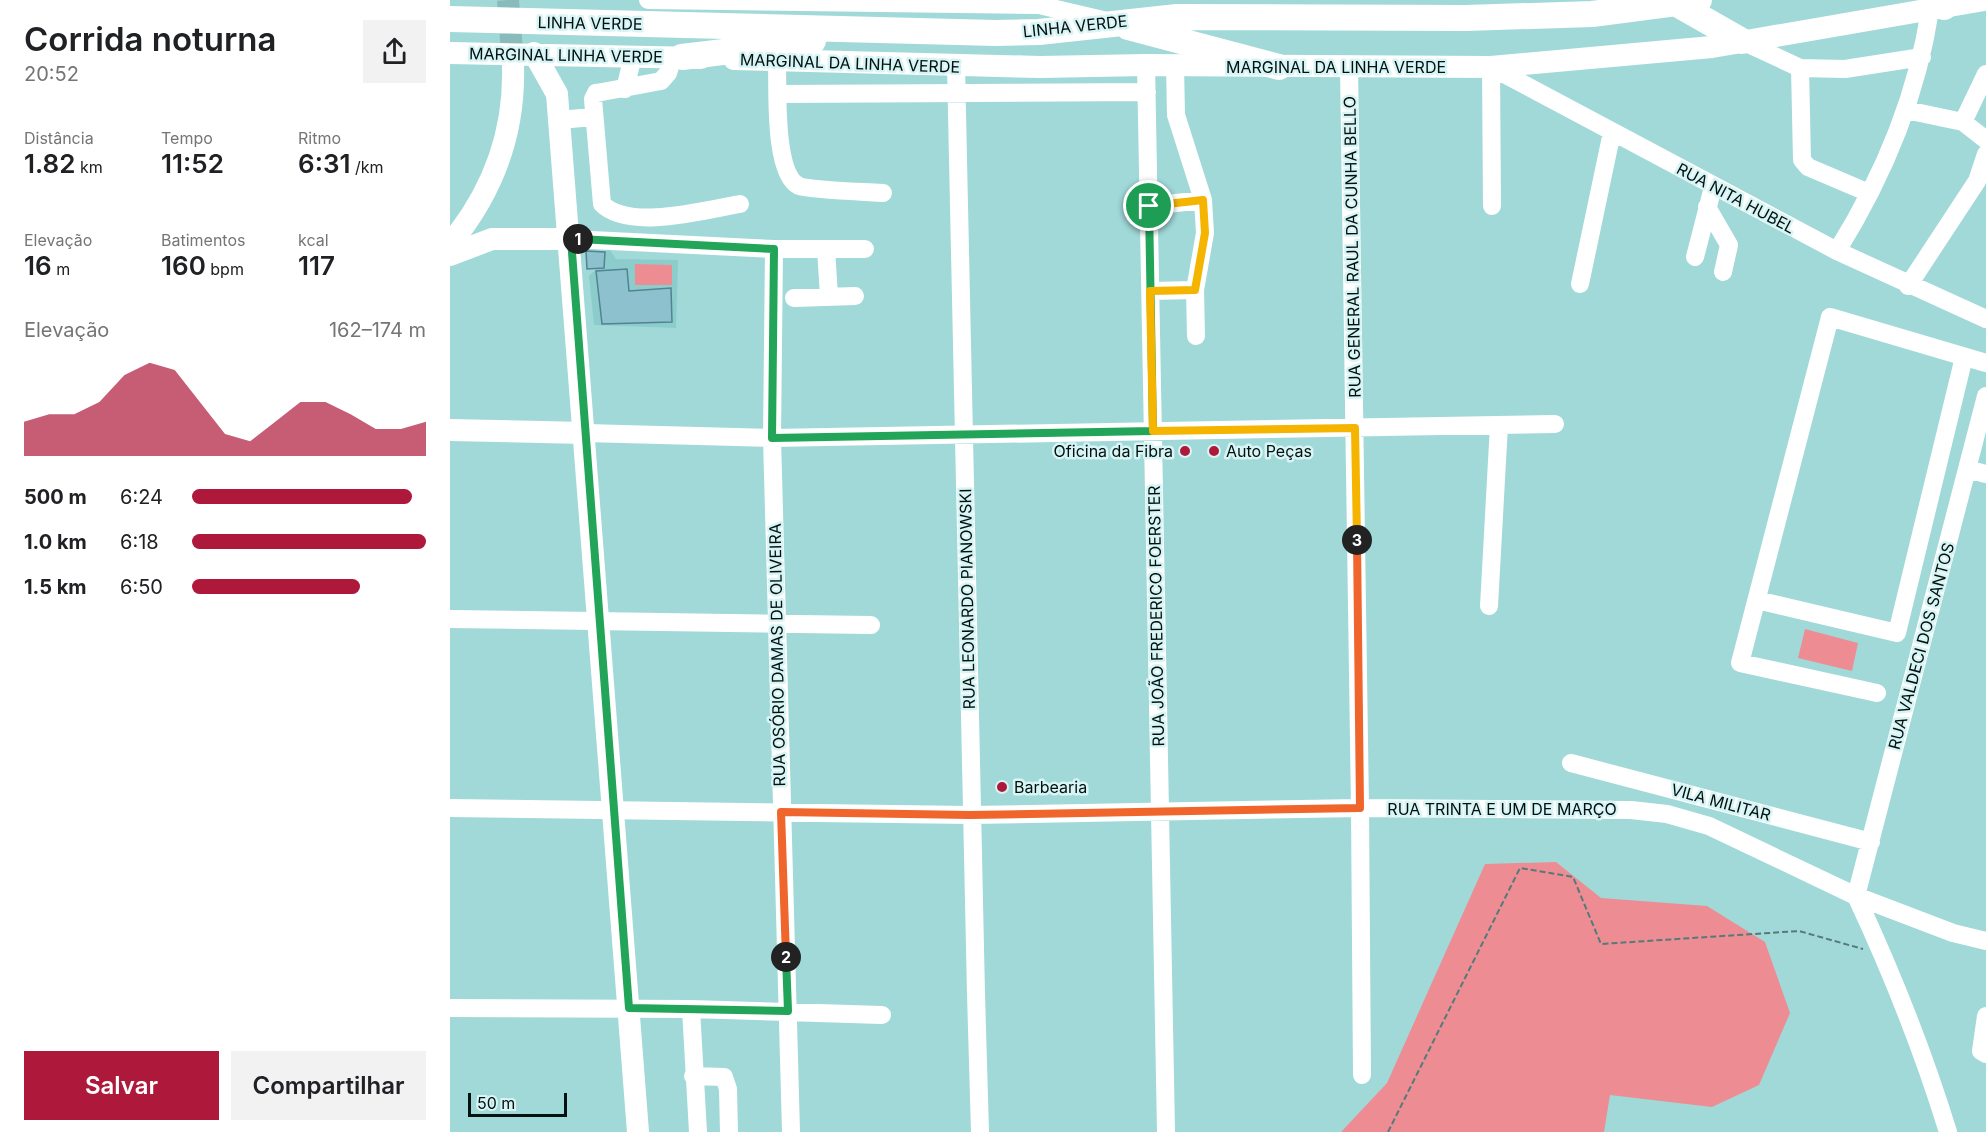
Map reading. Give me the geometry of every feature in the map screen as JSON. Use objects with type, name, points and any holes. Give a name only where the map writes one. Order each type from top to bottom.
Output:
[{"type":"highway","name":"LINHA VERDE","points":[[450,19],[1039,32],[1176,16],[1466,18],[1592,14],[1688,2]]},
{"type":"highway","points":[[1688,2],[1742,41]]},
{"type":"highway","points":[[1110,22],[1279,68]]},
{"type":"highway","points":[[678,57],[810,42],[887,41],[932,31]]},
{"type":"main road","name":"MARGINAL DA LINHA VERDE","points":[[678,57],[956,66],[1491,67],[1712,47],[1984,0]]},
{"type":"main road","name":"MARGINAL LINHA VERDE","points":[[450,53],[678,57]]},
{"type":"main road","points":[[534,54],[558,94]]},
{"type":"main road","points":[[574,54],[558,94],[571,239],[638,1132]]},
{"type":"main road","points":[[450,244],[474,212],[486,191],[506,140],[512,115],[513,66]]},
{"type":"main road","points":[[474,212],[492,239]]},
{"type":"main road","points":[[450,255],[492,239],[571,239]]},
{"type":"main road","points":[[450,430],[585,433]]},
{"type":"street","points":[[648,0],[1039,5],[1064,0]]},
{"type":"street","points":[[1039,5],[1110,22]]},
{"type":"street","points":[[1838,251],[1896,137],[1922,57],[1942,6]]},
{"type":"street","points":[[1742,41],[1800,68],[1845,69],[1922,57]]},
{"type":"street","points":[[625,89],[633,56]]},
{"type":"street","points":[[678,57],[660,81],[596,93],[593,99],[592,117],[602,204],[610,213],[664,218],[740,204]]},
{"type":"street","points":[[777,60],[781,156],[786,173],[798,186],[882,193]]},
{"type":"street","points":[[898,93],[903,65]]},
{"type":"street","name":"RUA JOÃO FREDERICO FOERSTER","points":[[1146,65],[1166,1132]]},
{"type":"street","points":[[1175,65],[1176,115],[1203,200],[1205,233],[1195,290],[1196,336]]},
{"type":"street","name":"RUA LEONARDO PIANOWSKI","points":[[956,66],[965,434],[970,815],[980,1132]]},
{"type":"street","points":[[1078,92],[1079,66]]},
{"type":"street","points":[[1491,67],[1492,206]]},
{"type":"street","name":"RUA NITA HUBEL","points":[[1491,67],[1713,187],[1838,251],[1908,286],[1986,319]]},
{"type":"street","name":"RUA GENERAL RAUL DA CUNHA BELLO","points":[[1349,68],[1362,1075]]},
{"type":"street","points":[[1800,68],[1802,160],[1808,167],[1869,193]]},
{"type":"street","points":[[1963,122],[1986,74]]},
{"type":"street","points":[[779,94],[1146,92]]},
{"type":"street","points":[[1906,110],[1963,122],[1986,140]]},
{"type":"street","points":[[560,120],[592,117]]},
{"type":"street","points":[[1580,284],[1612,132]]},
{"type":"street","points":[[1908,286],[1977,181],[1986,154]]},
{"type":"street","points":[[1695,257],[1713,187]]},
{"type":"street","points":[[1149,206],[1203,200]]},
{"type":"street","points":[[1707,207],[1729,245],[1723,272]]},
{"type":"street","points":[[571,239],[774,249],[865,249]]},
{"type":"street","name":"RUA OSÓRIO DAMAS DE OLIVEIRA","points":[[774,249],[772,438],[791,1132]]},
{"type":"street","points":[[826,249],[829,296]]},
{"type":"street","points":[[1150,291],[1195,290]]},
{"type":"street","points":[[794,298],[855,296]]},
{"type":"street","points":[[1877,693],[1740,663],[1830,317],[1986,363]]},
{"type":"street","points":[[1756,600],[1897,633],[1964,357]]},
{"type":"street","name":"RUA VALDECI DOS SANTOS","points":[[1856,896],[1986,396]]},
{"type":"street","points":[[585,433],[772,438],[1555,424]]},
{"type":"street","points":[[1489,606],[1499,425]]},
{"type":"street","points":[[1967,469],[1986,474]]},
{"type":"street","points":[[450,619],[871,624]]},
{"type":"street","name":"VILA MILITAR","points":[[1571,763],[1871,842]]},
{"type":"street","name":"RUA TRINTA E UM DE MARÇO","points":[[450,808],[970,815],[1360,808],[1631,810],[1667,814],[1709,826],[1856,896],[1953,933],[1986,941]]},
{"type":"street","points":[[1856,896],[1883,955],[1934,1087],[1948,1132]]},
{"type":"street","points":[[450,1008],[691,1009],[882,1015]]},
{"type":"street","points":[[691,1009],[693,1076],[698,1132]]},
{"type":"street","points":[[1986,1016],[1981,1051],[1986,1054]]},
{"type":"street","points":[[693,1076],[724,1077],[728,1089],[729,1132]]},
{"type":"path","points":[[1388,1132],[1520,868],[1573,877],[1601,944],[1799,931],[1883,955]]},
{"type":"shaded area","points":[[610,250],[616,259],[678,260],[676,328],[594,325],[589,276],[601,265],[605,251]]},
{"type":"shaded area","points":[[635,264],[672,265],[672,285],[635,285]]},
{"type":"shaded area","points":[[1805,629],[1858,643],[1852,671],[1798,658]]},
{"type":"shaded area","points":[[1556,862],[1601,898],[1707,906],[1765,942],[1790,1013],[1759,1085],[1712,1107],[1610,1095],[1604,1132],[1341,1132],[1387,1083],[1485,864]]},
{"type":"building","points":[[586,251],[605,252],[604,268],[587,269]]},
{"type":"building","points":[[627,269],[629,291],[671,288],[672,322],[602,324],[596,271]]},
{"type":"tunnel","points":[[508,0],[513,66]]},
{"type":"place","name":"Oficina da Fibra","points":[[1185,451]]},
{"type":"place","name":"Auto Peças","points":[[1214,451]]},
{"type":"place","name":"Barbearia","points":[[1002,787]]},
{"type":"route","points":[[1149,206],[1153,431],[772,438],[774,249],[571,239],[629,1008],[788,1011],[781,812],[970,815],[1360,808],[1355,428],[1153,431],[1150,291],[1195,290],[1205,233],[1203,200],[1149,206]]}]
